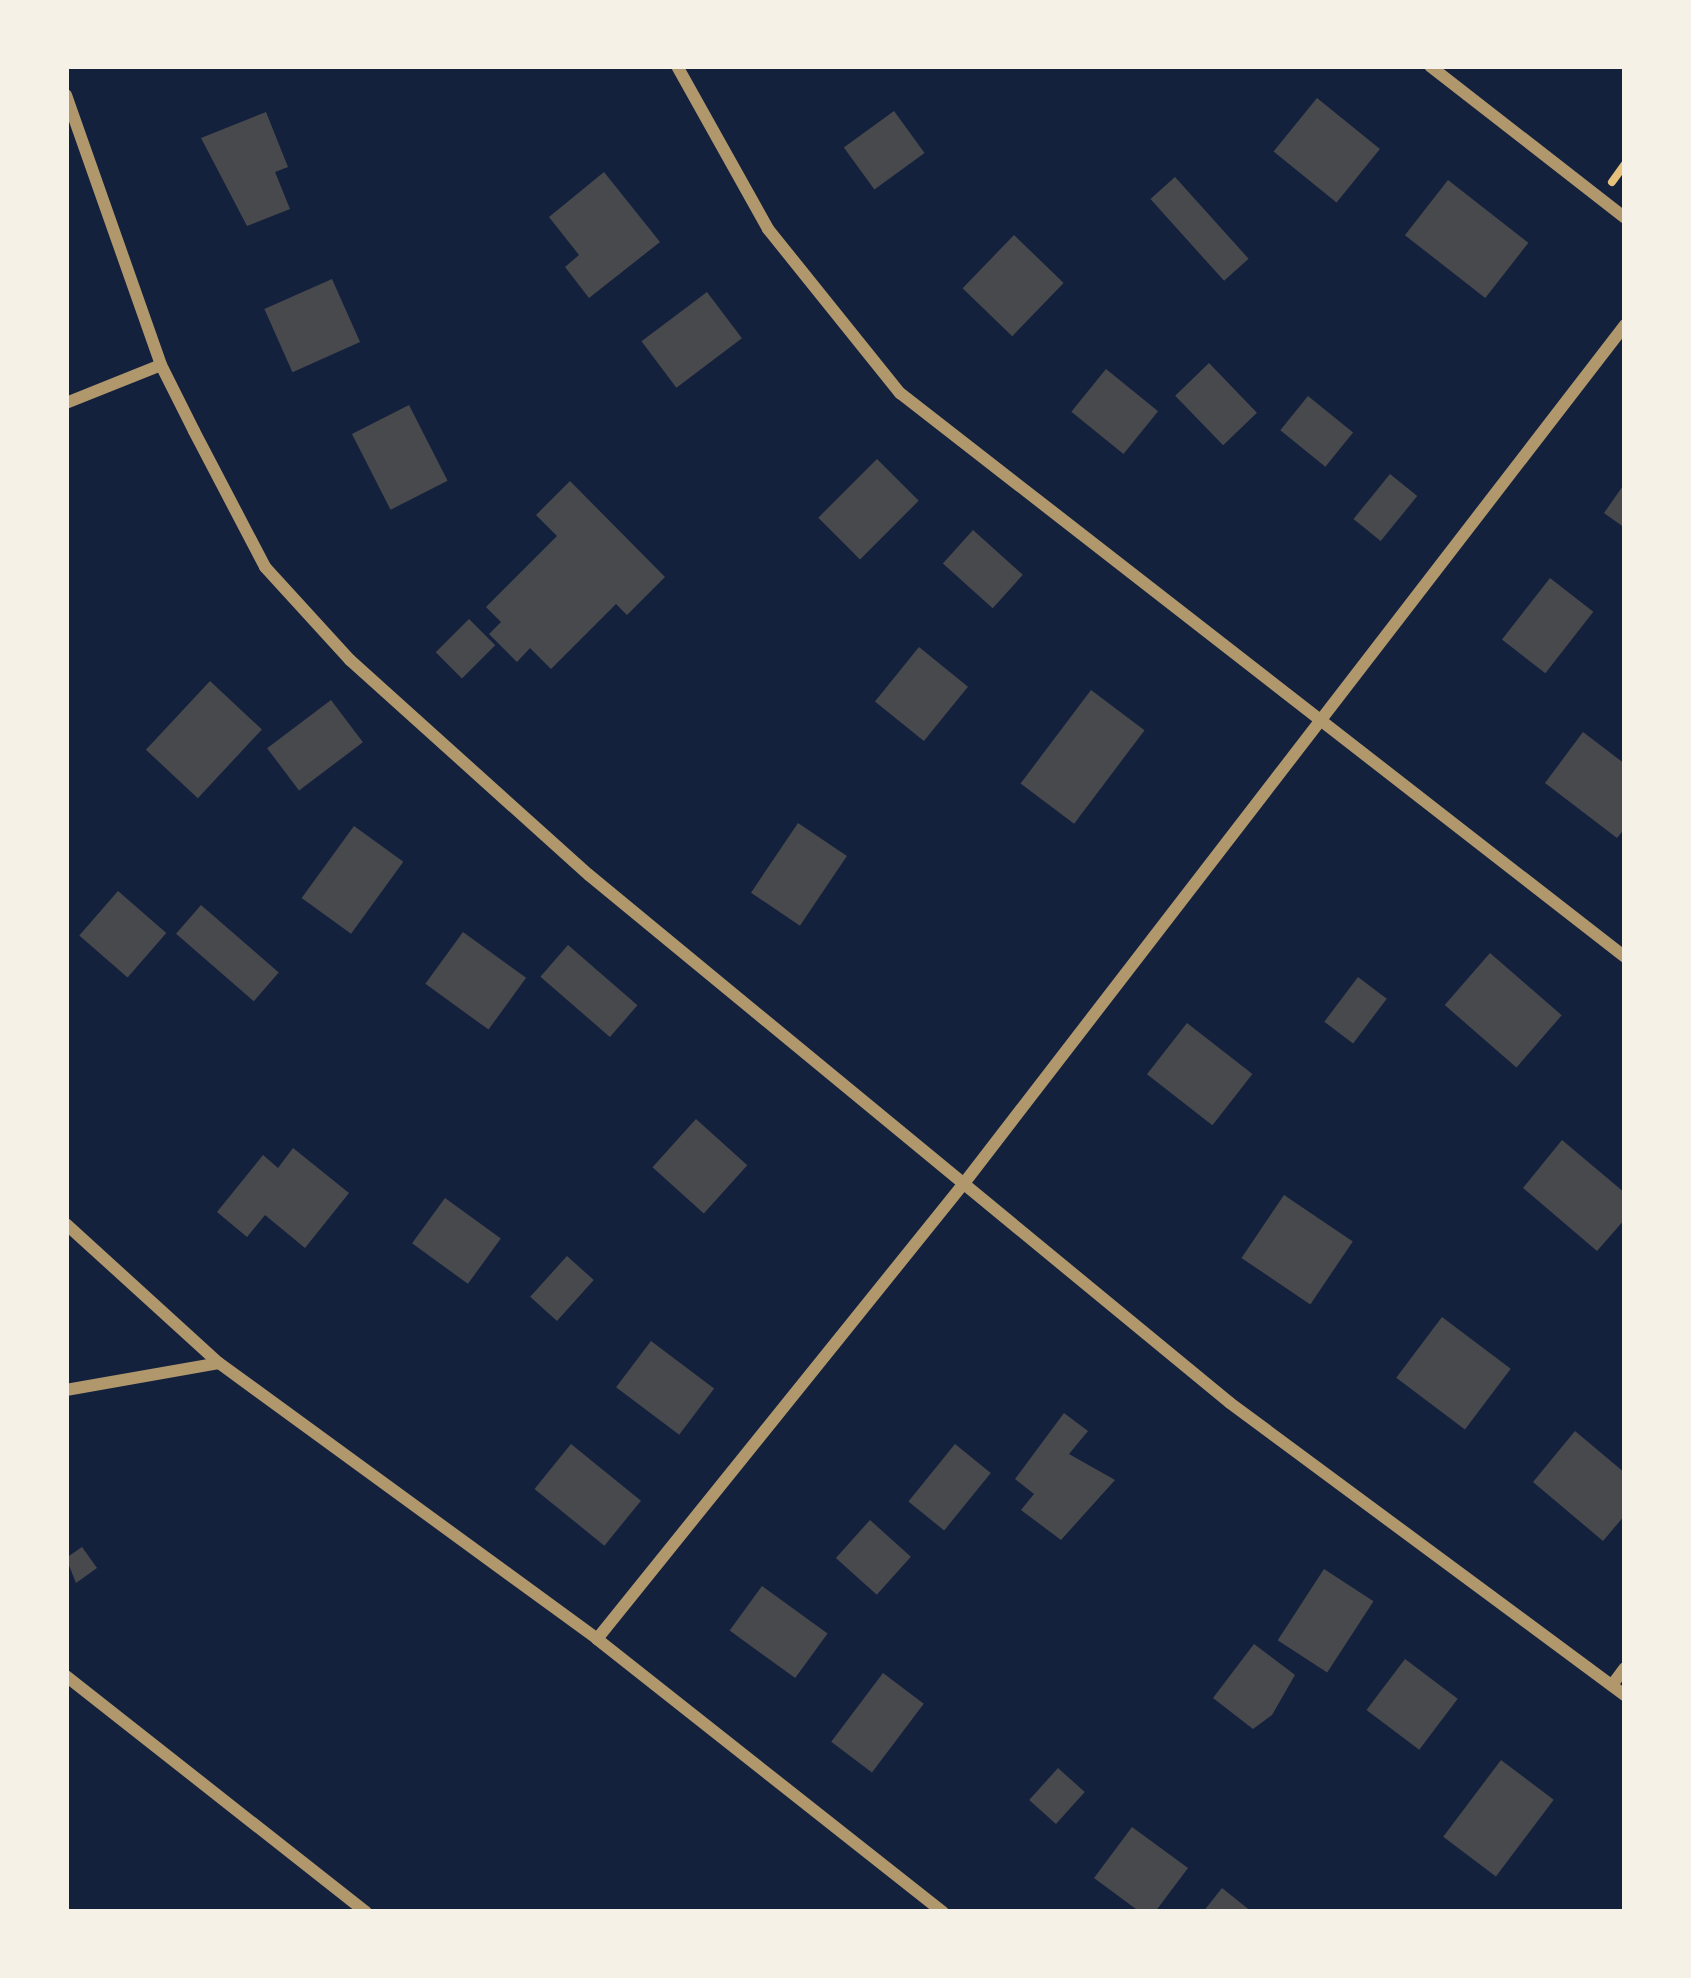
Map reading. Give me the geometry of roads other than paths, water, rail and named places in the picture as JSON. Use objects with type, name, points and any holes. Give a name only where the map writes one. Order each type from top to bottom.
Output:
[{"type":"street","points":[[677,66],[768,229],[900,394],[1316,722],[1625,957]]},
{"type":"street","points":[[1430,66],[1625,218]]},
{"type":"street","points":[[66,95],[161,365],[265,567],[350,660],[589,875],[1230,1403],[1625,1695]]},
{"type":"street","points":[[597,1640],[965,1183],[1625,325]]},
{"type":"street","points":[[66,403],[161,365]]},
{"type":"street","points":[[66,1224],[219,1363],[597,1640],[943,1912]]},
{"type":"street","points":[[66,1390],[219,1363]]},
{"type":"street","points":[[1612,1685],[1625,1667]]},
{"type":"street","points":[[66,1676],[366,1912]]}]
